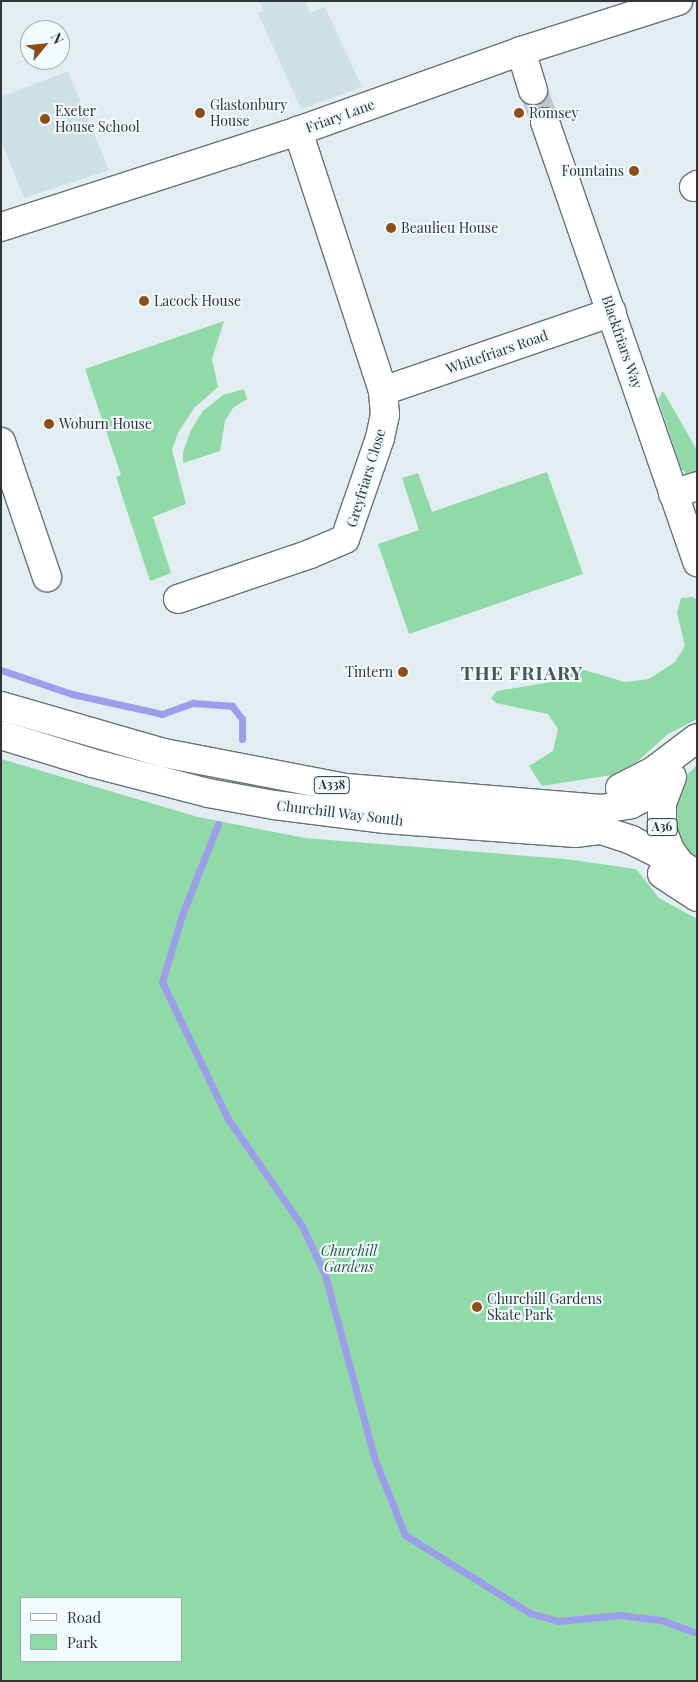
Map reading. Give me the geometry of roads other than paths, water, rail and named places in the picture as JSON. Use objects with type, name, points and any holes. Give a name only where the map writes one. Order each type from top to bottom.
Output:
[{"type":"main road","name":"Friary Lane","points":[[1,227],[298,131],[521,51],[678,1]]},
{"type":"main road","points":[[521,51],[534,90]]},
{"type":"main road","name":"Blackfriars Way","points":[[545,122],[612,312],[685,490],[697,562]]},
{"type":"main road","name":"Greyfriars Close","points":[[178,600],[310,554],[345,539],[380,438],[385,415],[383,391],[298,131]]},
{"type":"main road","name":"Whitefriars Road","points":[[383,391],[612,312]]},
{"type":"main road","points":[[1,442],[47,577]]},
{"type":"main road","name":"Churchill Way South","points":[[1,706],[96,736],[223,766],[346,788],[454,799],[527,802],[579,808],[614,808],[644,799],[667,786]]},
{"type":"main road","name":"Churchill Way South","points":[[1,735],[92,763],[274,805],[385,819],[575,833],[611,832],[689,869]]},
{"type":"main road","name":"A338","points":[[527,802],[626,787],[652,772],[697,738]]},
{"type":"main road","name":"A36","points":[[689,869],[670,850],[662,829],[662,803],[667,786],[680,768],[697,754]]},
{"type":"main road","name":"A338","points":[[575,833],[632,855],[697,897]]},
{"type":"waterway","points":[[1,670],[72,694],[162,714],[193,703],[232,706],[242,719],[242,739]]},
{"type":"waterway","points":[[218,824],[182,915],[162,982],[228,1119],[302,1226],[325,1275],[375,1460],[405,1535],[530,1613],[558,1621],[619,1615],[661,1620],[697,1633]]},
{"type":"tunnel","points":[[533,90],[545,122]]},
{"type":"place","name":"Glastonbury House","points":[[200,113]]},
{"type":"place","name":"Romsey","points":[[519,113]]},
{"type":"place","name":"Exeter House School","points":[[45,119]]},
{"type":"place","name":"Fountains","points":[[634,171]]},
{"type":"place","name":"Beaulieu House","points":[[391,228]]},
{"type":"place","name":"Lacock House","points":[[144,301]]},
{"type":"place","name":"Woburn House","points":[[49,424]]},
{"type":"place","name":"Tintern","points":[[403,672]]},
{"type":"place","name":"Churchill Gardens Skate Park","points":[[477,1307]]},
{"type":"district","name":"THE FRIARY","points":[[522,673]]},
{"type":"park label","name":"Churchill Gardens","points":[[349,1260]]}]
